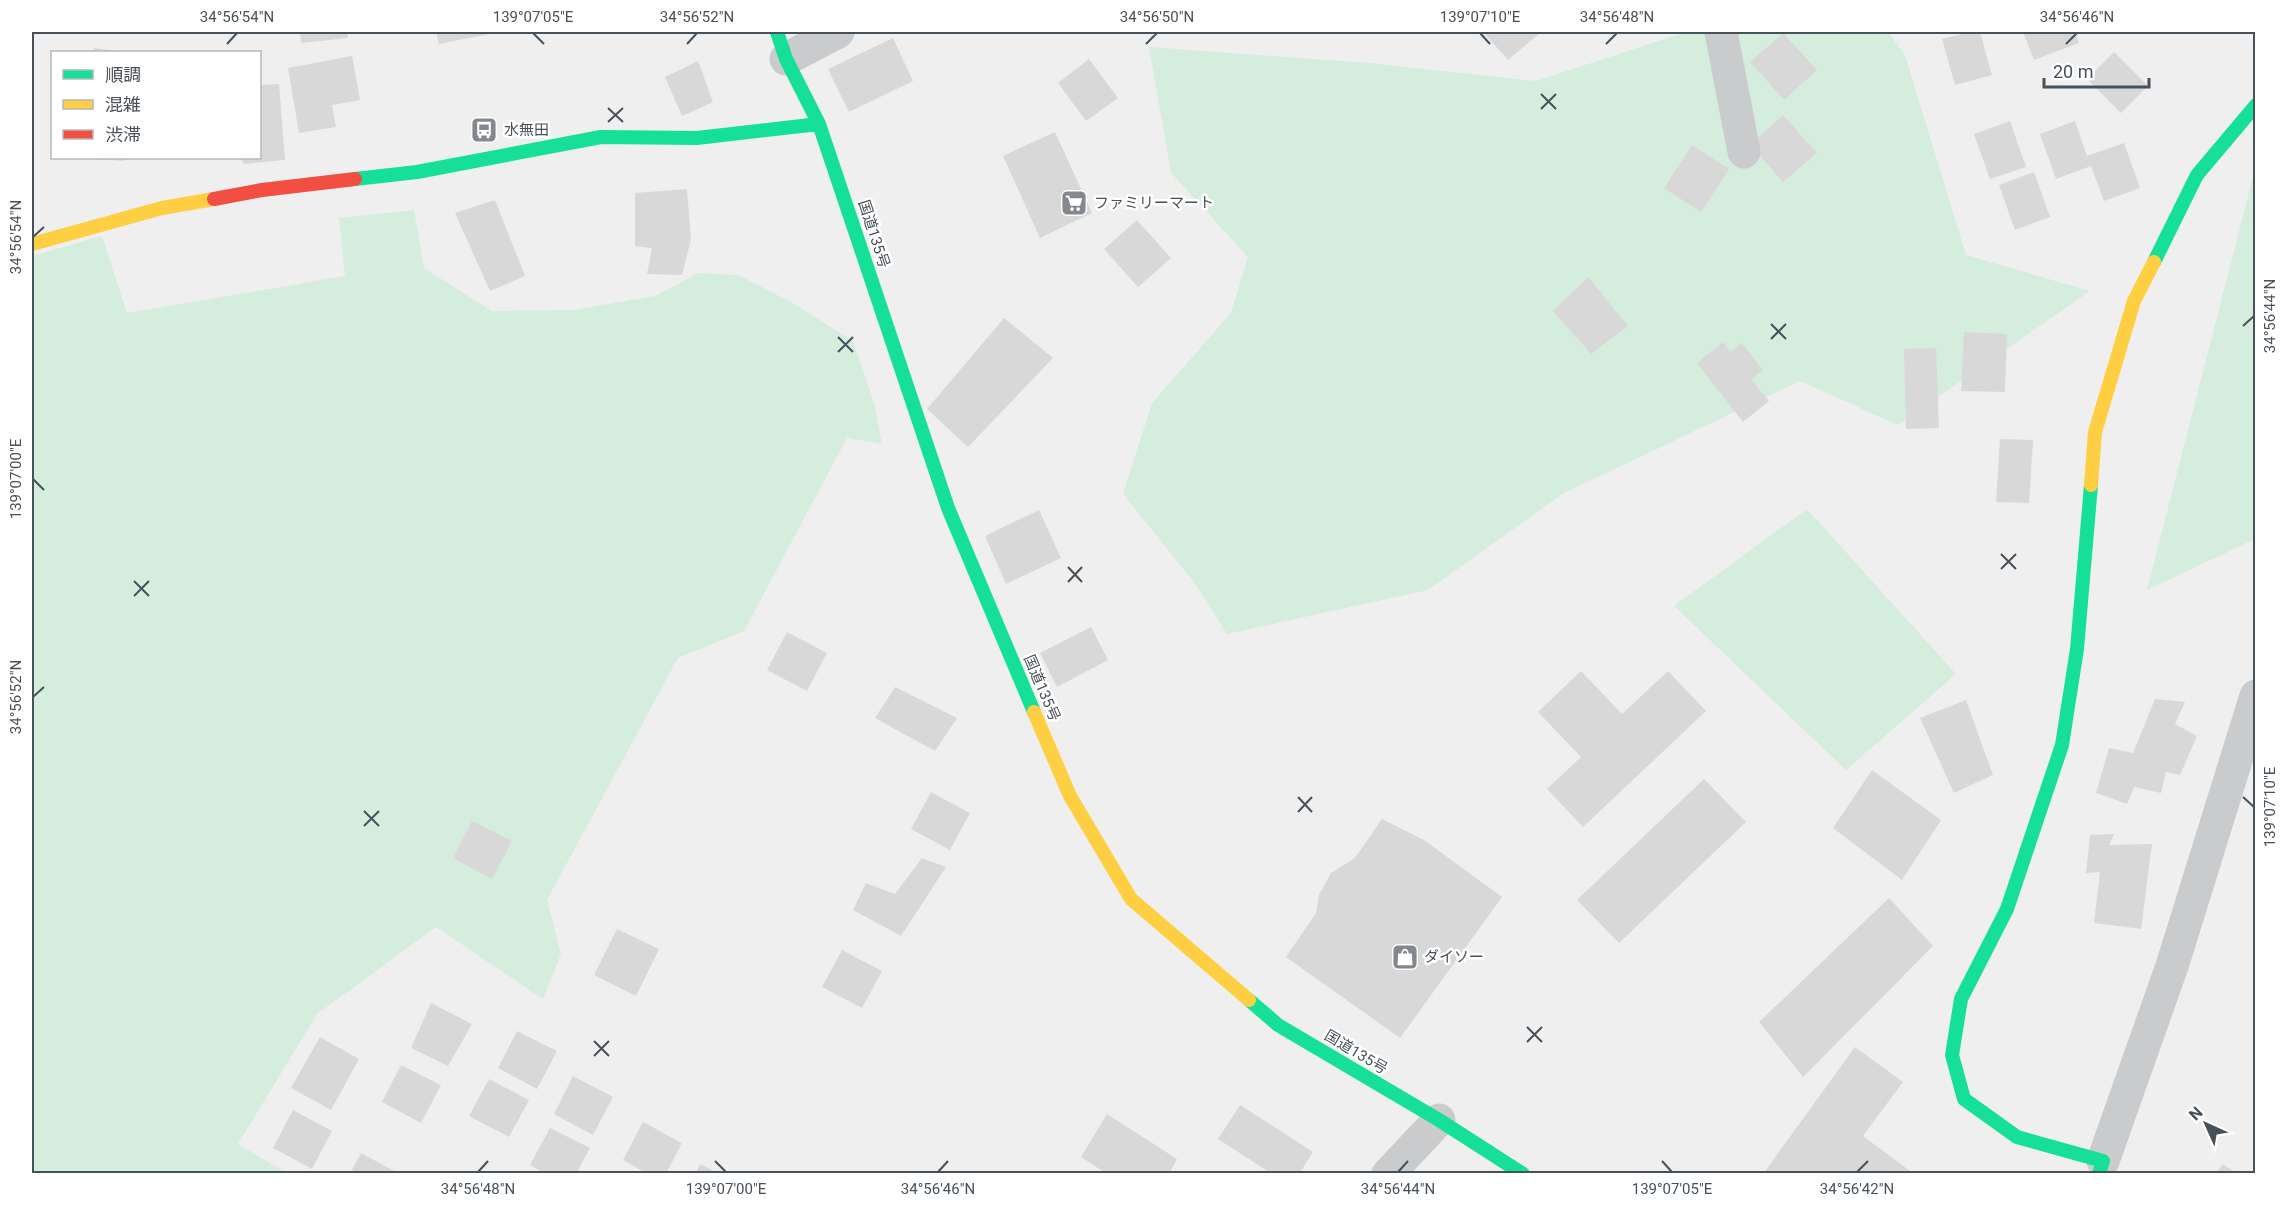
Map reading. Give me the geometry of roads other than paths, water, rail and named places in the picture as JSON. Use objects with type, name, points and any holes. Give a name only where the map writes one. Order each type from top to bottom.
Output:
[{"type":"main road","name":"国道135号","points":[[781,45],[819,124],[948,508],[1070,796],[1131,899],[1278,1025],[1439,1120],[1523,1173]]},
{"type":"main road","points":[[2101,1167],[2017,1137],[1964,1099],[1952,1055],[1961,999],[2007,909],[2062,745],[2077,650],[2096,432],[2134,301],[2197,175],[2256,105]]},
{"type":"main road","points":[[32,244],[162,208],[262,190],[417,172],[601,137],[697,138],[819,124]]},
{"type":"street","points":[[781,45],[838,32]]},
{"type":"street","points":[[1721,32],[1744,152]]},
{"type":"street","points":[[2101,1167],[2172,966],[2256,696]]},
{"type":"street","points":[[1388,1173],[1439,1120]]},
{"type":"place","name":"水無田","points":[[484,130]]},
{"type":"place","name":"ファミリーマート","points":[[1074,203]]},
{"type":"place","name":"ダイソー","points":[[1405,957]]}]
